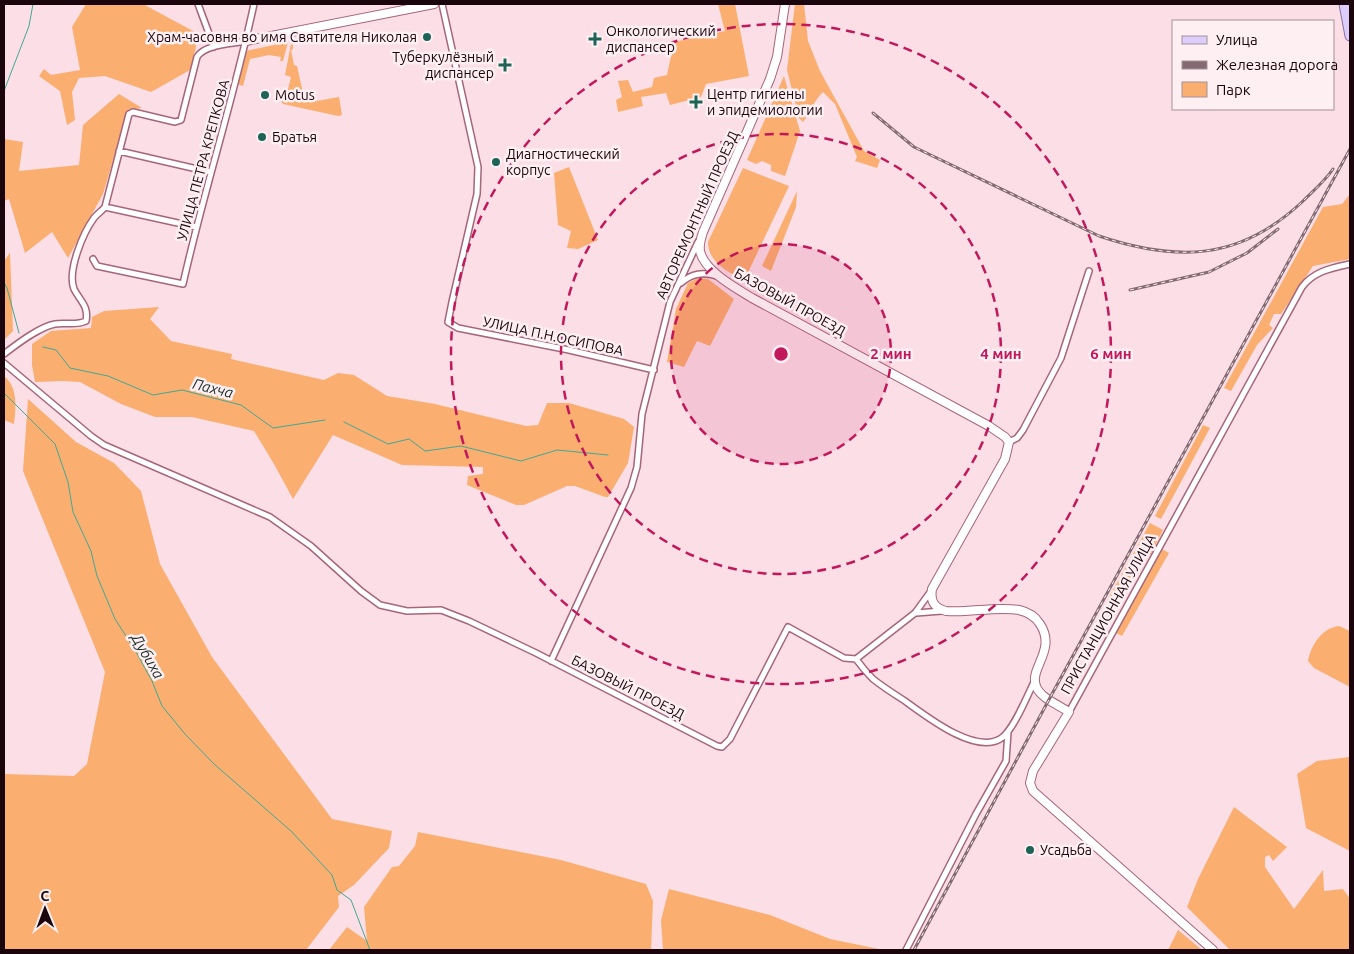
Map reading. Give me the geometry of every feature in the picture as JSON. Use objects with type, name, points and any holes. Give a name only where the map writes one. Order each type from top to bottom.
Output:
[{"type":"main road","points":[[1344,4],[1350,36]]},
{"type":"street","points":[[198,4],[214,47]]},
{"type":"street","name":"УЛИЦА ПЕТРА КРЕПКОВА","points":[[93,259],[97,266],[183,284],[254,4]]},
{"type":"street","points":[[4,354],[45,326],[61,323],[82,323],[86,321],[86,308],[72,283],[73,266],[94,217],[106,207],[129,114],[133,112],[176,122],[181,120],[197,57],[200,52],[214,47],[434,4]]},
{"type":"street","name":"УЛИЦА П.Н.ОСИПОВА","points":[[442,4],[475,156],[478,182],[477,194],[448,322],[458,328],[570,350],[654,370]]},
{"type":"street","name":"АВТОРЕМОНТНЫЙ ПРОЕЗД","points":[[551,661],[631,488],[637,467],[642,414],[670,302],[770,79],[777,57],[785,4]]},
{"type":"street","points":[[119,151],[210,172]]},
{"type":"street","points":[[106,207],[196,227]]},
{"type":"street","name":"БАЗОВЫЙ ПРОЕЗД","points":[[702,232],[700,248],[702,257],[720,276],[758,301],[989,426],[1010,442]]},
{"type":"street","name":"ПРИСТАНЦИОННАЯ УЛИЦА","points":[[1213,950],[1033,791],[1030,783],[1033,770],[1068,712],[1302,286],[1307,280],[1321,272],[1350,264]]},
{"type":"street","points":[[915,613],[1018,610],[1031,614],[1036,618],[1044,632],[1046,645],[1034,680],[1034,689],[1008,732],[1000,739],[992,742],[970,740],[958,735],[929,718],[872,678],[856,659],[915,613],[932,589],[1005,459],[1010,442],[1017,438],[1023,430],[1056,370],[1089,271]]},
{"type":"street","points":[[679,285],[686,278],[696,274],[720,276]]},
{"type":"street","name":"БАЗОВЫЙ ПРОЕЗД","points":[[4,363],[104,445],[274,520],[311,546],[361,591],[380,605],[407,611],[441,610],[469,621],[712,744],[722,747],[730,739],[788,626],[844,658],[856,659]]},
{"type":"street","points":[[932,589],[931,597],[933,604],[940,610],[946,611]]},
{"type":"street","points":[[1034,689],[1068,712]]},
{"type":"street","points":[[906,950],[976,814],[1006,761],[1008,732]]},
{"type":"green space","points":[[86,4],[143,4],[193,31],[196,47],[190,70],[151,92],[105,76],[79,78],[72,92],[75,120],[67,125],[60,91],[39,76],[44,69],[51,75],[80,70],[72,27]]},
{"type":"green space","points":[[718,4],[735,4],[749,76],[706,84],[701,97],[670,105],[666,93],[641,97],[643,106],[618,112],[616,100],[622,97],[618,81],[628,80],[633,92],[652,87],[654,78],[667,75],[674,42],[725,31]]},
{"type":"green space","points":[[795,4],[804,4],[808,41],[820,71],[864,151],[880,160],[877,168],[855,161],[857,157],[835,104],[823,92],[803,122],[799,118],[787,70]]},
{"type":"green space","points":[[288,42],[283,61],[280,61],[281,57],[269,55],[250,59],[243,86],[237,84],[246,51]]},
{"type":"green space","points":[[291,44],[293,45],[291,50],[294,65],[297,66],[303,93],[311,102],[339,97],[342,115],[338,116],[283,104],[280,96],[287,93],[291,77],[285,75]]},
{"type":"green space","points":[[784,76],[800,131],[785,176],[771,171],[771,165],[762,161],[756,164],[747,160]]},
{"type":"green space","points":[[119,94],[142,108],[128,110],[103,194],[68,258],[52,232],[25,253],[9,199],[4,201],[4,139],[23,142],[19,171],[79,165],[83,125]]},
{"type":"green space","points":[[569,167],[598,240],[578,249],[567,248],[571,231],[558,225],[554,173]]},
{"type":"green space","points":[[743,168],[789,186],[744,281],[715,261],[708,242]]},
{"type":"green space","points":[[797,191],[796,207],[771,271],[762,266]]},
{"type":"green space","points":[[1350,194],[1350,259],[1313,266],[1281,314],[1274,314],[1269,325],[1273,328],[1257,345],[1231,391],[1224,388],[1323,207],[1342,204]]},
{"type":"green space","points":[[10,253],[13,331],[4,340],[4,261]]},
{"type":"green space","points":[[698,278],[708,279],[734,299],[710,346],[697,341],[684,367],[667,362],[676,309],[688,283]]},
{"type":"green space","points":[[159,307],[150,319],[171,341],[232,354],[231,359],[324,380],[338,373],[354,375],[387,396],[435,404],[526,426],[538,425],[547,403],[569,403],[624,419],[634,427],[628,463],[608,497],[575,486],[567,486],[524,505],[516,505],[467,485],[468,476],[483,474],[483,467],[402,465],[333,435],[293,499],[254,431],[192,417],[155,417],[121,404],[80,382],[35,382],[32,365],[32,344],[51,331],[91,328],[92,317],[104,311]]},
{"type":"green space","points":[[4,376],[9,381],[14,392],[14,424],[4,420]]},
{"type":"green space","points":[[28,399],[76,442],[114,463],[141,491],[160,564],[212,657],[332,819],[392,831],[389,848],[354,885],[338,896],[339,907],[306,950],[4,950],[4,774],[74,776],[87,764],[105,672],[23,471]]},
{"type":"green space","points":[[1203,425],[1210,428],[1161,519],[1155,516]]},
{"type":"green space","points":[[1150,523],[1163,530],[1151,554],[1142,557],[1117,600],[1107,601]]},
{"type":"green space","points":[[1162,549],[1169,553],[1122,636],[1116,633]]},
{"type":"green space","points":[[1339,626],[1350,631],[1350,687],[1314,668],[1308,661],[1318,638],[1327,630]]},
{"type":"green space","points":[[1350,757],[1350,851],[1306,828],[1297,774],[1317,761]]},
{"type":"green space","points":[[1234,807],[1287,847],[1273,861],[1269,855],[1265,857],[1265,867],[1294,909],[1323,870],[1324,891],[1343,889],[1350,899],[1350,950],[1230,950],[1187,907],[1198,879]]},
{"type":"green space","points":[[418,832],[561,860],[646,884],[653,901],[651,950],[329,950],[347,927],[367,941],[364,907],[392,867],[399,866],[415,846]]},
{"type":"green space","points":[[669,889],[770,915],[830,939],[884,950],[663,950],[661,920]]},
{"type":"green space","points":[[1178,930],[1202,950],[1168,950]]},
{"type":"waterway","points":[[4,91],[29,26],[33,4]]},
{"type":"waterway","name":"Пахча","points":[[4,283],[19,333]]},
{"type":"waterway","name":"Пахча","points":[[43,347],[56,350],[70,368],[108,376],[153,395],[182,390],[241,405],[273,428],[325,420]]},
{"type":"waterway","name":"Дубиха","points":[[4,393],[55,444],[68,482],[73,512],[91,551],[97,576],[115,619],[152,681],[162,706],[185,734],[214,764],[291,831],[332,875],[337,890],[351,900],[370,950]]},
{"type":"waterway","name":"Пахча","points":[[344,422],[388,444],[409,439],[425,451],[461,446],[521,461],[557,450],[608,455]]},
{"type":"railway","points":[[873,113],[914,147],[1099,236],[1155,250],[1206,251],[1231,246],[1255,236],[1302,202],[1323,182],[1333,169]]},
{"type":"railway","points":[[914,950],[1350,149]]},
{"type":"railway","points":[[1130,290],[1209,272],[1247,253],[1278,229]]},
{"type":"place","name":"Храм-часовня во имя Святителя Николая","points":[[427,37]]},
{"type":"place","name":"Онкологический диспансер","points":[[595,39]]},
{"type":"place","name":"Туберкулёзный диспансер","points":[[505,65]]},
{"type":"place","name":"Motus","points":[[265,95]]},
{"type":"place","name":"Центр гигиены и эпидемиологии","points":[[696,102]]},
{"type":"place","name":"Братья","points":[[262,137]]},
{"type":"place","name":"Диагностический корпус","points":[[496,162]]},
{"type":"place","name":"Усадьба","points":[[1030,850]]}]
